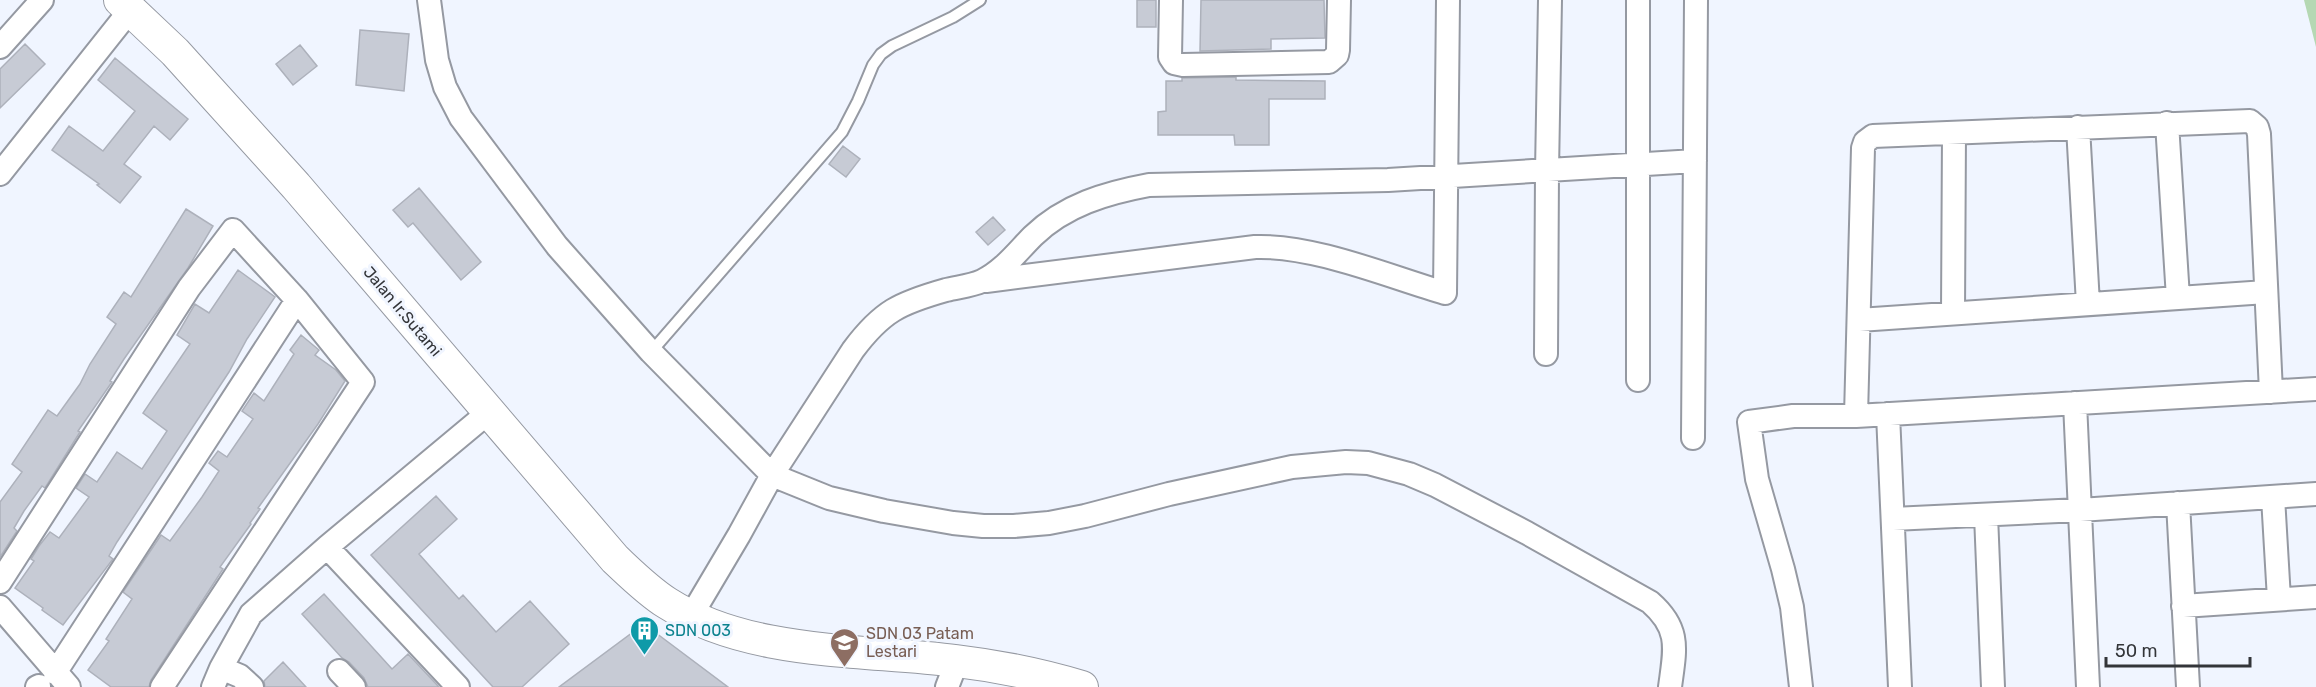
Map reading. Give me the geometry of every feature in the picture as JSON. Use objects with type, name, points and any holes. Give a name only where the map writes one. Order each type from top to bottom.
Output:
[{"type":"street","points":[[0,47],[42,0]]},
{"type":"street","points":[[429,0],[437,60],[445,87],[461,118],[557,246],[651,352],[772,475],[829,498],[884,511],[963,524],[1014,526],[1049,523],[1084,516],[1169,494],[1293,467],[1346,462],[1386,466],[1435,485],[1527,532],[1650,602],[1663,613],[1671,628],[1674,645],[1670,687]]},
{"type":"street","points":[[1171,0],[1170,57],[1174,63],[1183,65],[1329,62],[1337,55],[1338,50],[1339,0]]},
{"type":"street","points":[[691,616],[772,475],[853,350],[883,315],[900,305],[981,281],[1255,247],[1279,246],[1306,251],[1445,293],[1448,0]]},
{"type":"street","points":[[1546,354],[1546,171],[1550,0]]},
{"type":"street","points":[[1638,0],[1638,380]]},
{"type":"street","points":[[1693,438],[1696,0]]},
{"type":"street","points":[[0,174],[125,4]]},
{"type":"street","name":"Jalan Ir.Sutami","points":[[125,4],[175,52],[296,186],[615,559],[659,597],[691,616],[756,638],[952,674],[1059,680],[1082,687]]},
{"type":"street","points":[[1856,416],[1863,148],[1865,142],[1873,136],[2250,121],[2257,127],[2271,392]]},
{"type":"street","points":[[2167,123],[2178,298]]},
{"type":"street","points":[[2078,127],[2088,304]]},
{"type":"street","points":[[1953,313],[1954,133]]},
{"type":"street","points":[[981,281],[1002,269],[1035,234],[1058,215],[1085,202],[1118,191],[1149,185],[1388,180],[1695,161]]},
{"type":"street","points":[[0,582],[189,288],[233,230],[297,300],[363,382],[162,687]]},
{"type":"street","points":[[1859,320],[2266,292]]},
{"type":"street","points":[[0,607],[50,683],[297,300]]},
{"type":"street","points":[[1801,687],[1792,607],[1757,479],[1749,422],[1793,416],[1856,416],[2316,389]]},
{"type":"street","points":[[2075,403],[2088,687]]},
{"type":"street","points":[[217,678],[251,614],[327,547],[489,412]]},
{"type":"street","points":[[1888,414],[1900,687]]},
{"type":"street","points":[[1893,519],[2080,510],[2316,494]]},
{"type":"street","points":[[2272,497],[2279,599]]},
{"type":"street","points":[[2178,503],[2188,687]]},
{"type":"street","points":[[1986,514],[1993,687]]},
{"type":"street","points":[[327,547],[458,687]]},
{"type":"street","points":[[2183,606],[2316,597]]},
{"type":"street","points":[[217,678],[240,676],[252,687]]},
{"type":"lane","points":[[651,352],[842,132],[873,65],[881,54],[892,46],[953,17],[980,0]]},
{"type":"green space","points":[[2304,0],[2316,0],[2316,47]]},
{"type":"building","points":[[1137,0],[1156,0],[1156,27],[1137,27]]},
{"type":"building","points":[[1201,0],[1324,0],[1325,38],[1271,39],[1271,49],[1200,51]]},
{"type":"building","points":[[360,30],[409,34],[404,91],[356,85]]},
{"type":"building","points":[[25,44],[45,64],[0,108],[0,69]]},
{"type":"building","points":[[300,45],[317,66],[293,85],[276,64]]},
{"type":"building","points":[[115,58],[188,119],[170,140],[154,126],[124,164],[141,177],[120,203],[97,185],[99,184],[52,150],[69,126],[103,151],[135,111],[98,80]]},
{"type":"building","points":[[1236,77],[1236,80],[1325,81],[1325,99],[1269,99],[1269,145],[1235,145],[1234,135],[1158,135],[1158,112],[1166,111],[1166,81],[1182,81],[1182,78]]},
{"type":"building","points":[[843,146],[860,159],[846,177],[829,164]]},
{"type":"building","points":[[419,188],[481,262],[461,280],[413,223],[408,227],[393,210]]},
{"type":"building","points":[[186,209],[213,226],[188,268],[124,359],[45,488],[42,486],[24,511],[14,528],[17,531],[0,557],[0,502],[22,472],[12,464],[48,410],[57,416],[80,384],[116,324],[107,317],[124,292],[131,297]]},
{"type":"building","points":[[993,217],[1005,230],[988,245],[976,232]]},
{"type":"building","points":[[238,270],[275,297],[247,339],[229,372],[117,542],[109,556],[113,559],[63,625],[15,588],[34,561],[31,559],[39,546],[50,532],[59,538],[89,497],[76,488],[85,474],[97,482],[117,452],[142,469],[167,431],[143,413],[190,344],[177,335],[195,304],[209,313]]},
{"type":"building","points":[[301,335],[319,350],[315,355],[336,370],[345,381],[220,567],[223,569],[151,680],[149,687],[111,687],[88,670],[109,641],[106,639],[132,599],[123,592],[161,535],[170,541],[202,497],[219,471],[209,463],[218,451],[227,457],[253,419],[242,411],[254,393],[264,401],[294,354],[290,350]]},
{"type":"building","points":[[436,496],[457,519],[419,554],[459,599],[463,595],[496,632],[530,601],[569,644],[522,687],[493,687],[371,555]]},
{"type":"building","points":[[324,594],[392,669],[408,654],[439,687],[368,687],[364,678],[342,658],[302,614]]},
{"type":"building","name":"SDN 003","points":[[644,624],[728,687],[559,687]]},
{"type":"building","points":[[283,662],[306,687],[265,687],[264,681]]},
{"type":"place","name":"SDN 003","points":[[644,656]]},
{"type":"place","name":"SDN 03 Patam Lestari","points":[[845,668]]}]
